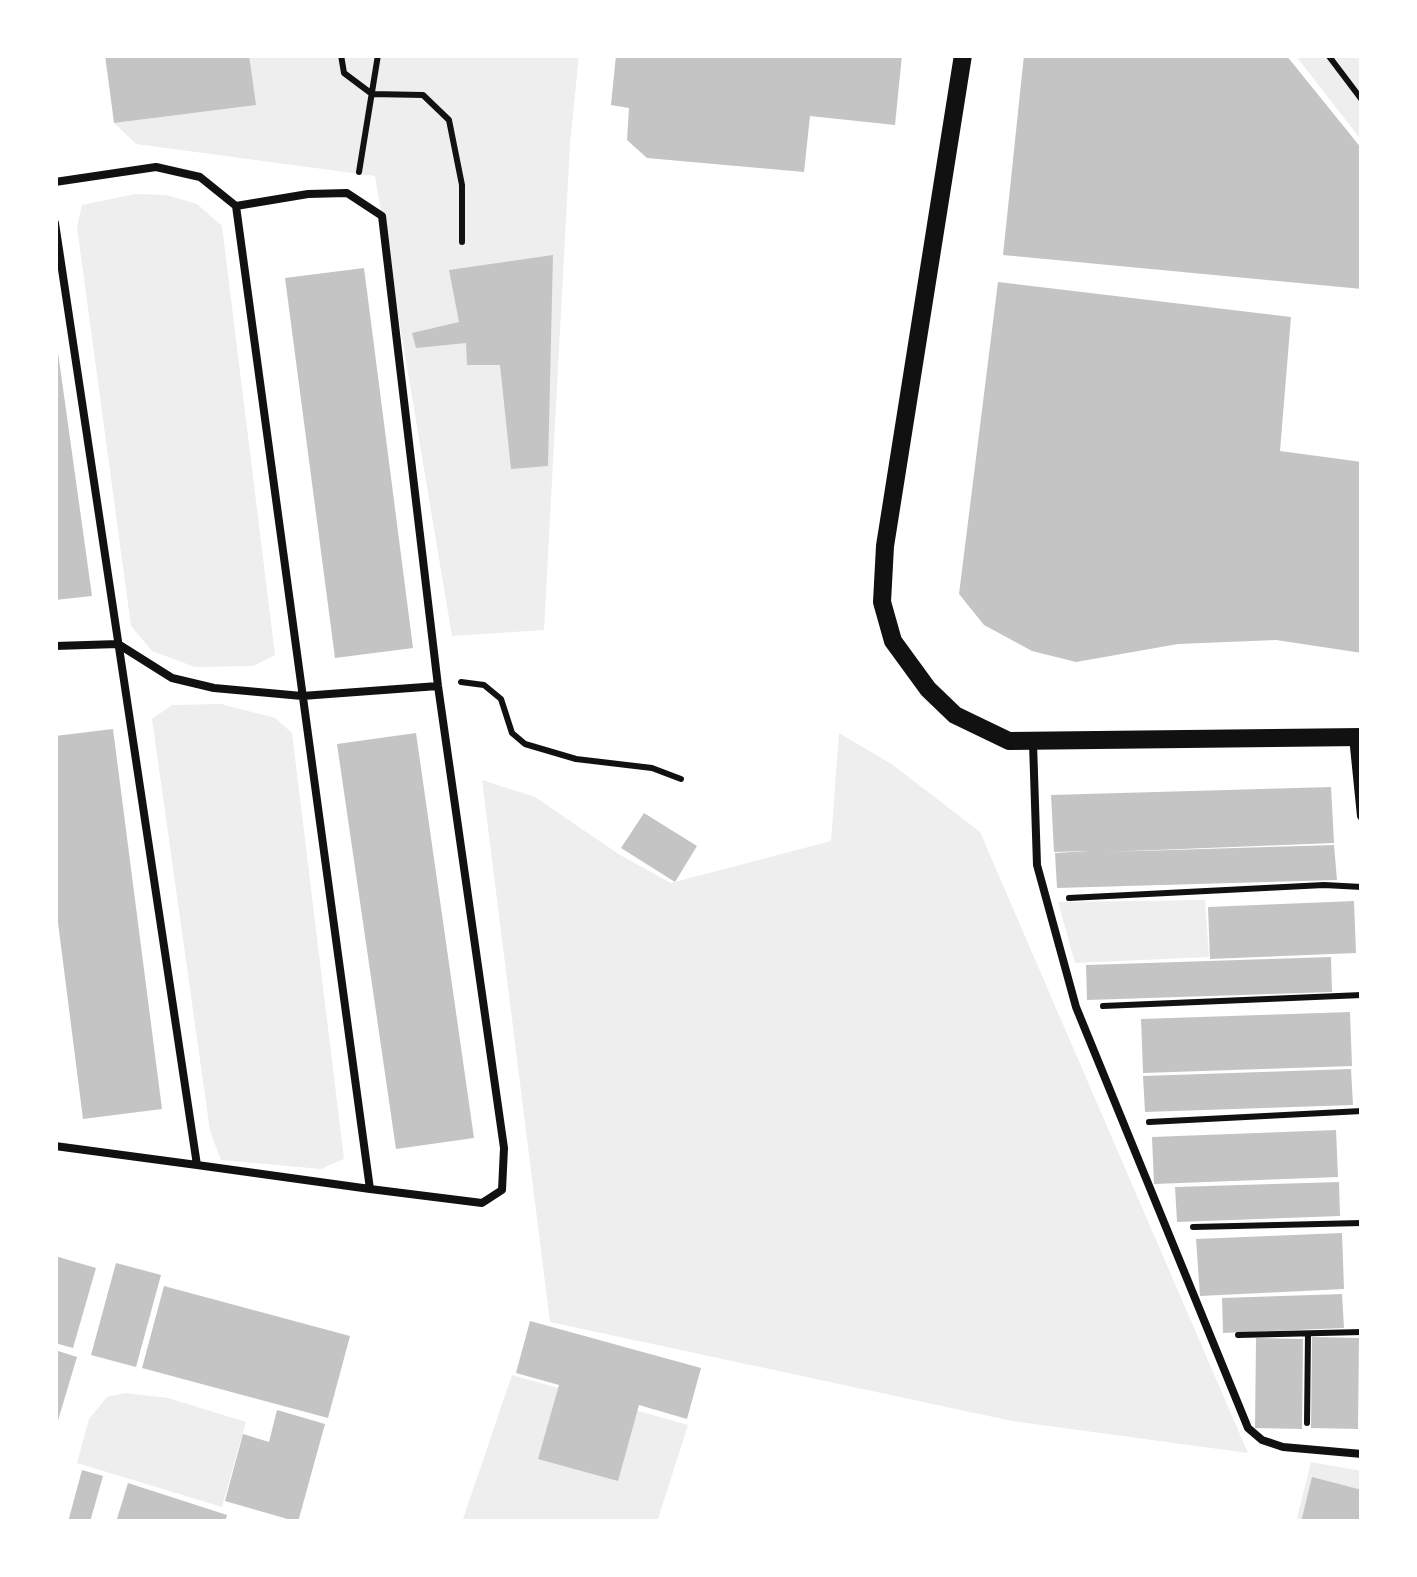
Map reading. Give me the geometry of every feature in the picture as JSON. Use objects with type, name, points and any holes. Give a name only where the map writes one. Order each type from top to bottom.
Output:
[{"type":"street","points":[[963,55],[885,546],[882,602],[900,652],[928,689],[955,715],[1010,740],[1358,737],[1362,816]]},
{"type":"lane","points":[[55,182],[156,167],[200,177],[236,206],[370,1189]]},
{"type":"lane","points":[[55,1146],[482,1204],[502,1190],[504,1148],[438,686],[382,216],[347,192],[236,206]]},
{"type":"lane","points":[[55,223],[196,1165]]},
{"type":"lane","points":[[55,646],[118,644],[172,678],[214,688],[302,696],[438,686]]},
{"type":"lane","points":[[1033,742],[1037,865],[1076,1007],[1248,1428],[1262,1440],[1362,1454]]},
{"type":"path","points":[[340,55],[344,73],[372,94],[423,95],[449,120],[462,185],[462,242]]},
{"type":"path","points":[[355,198],[378,55]]},
{"type":"path","points":[[1328,55],[1362,100]]},
{"type":"path","points":[[438,686],[484,685],[501,700],[512,733],[525,744],[576,760],[652,768],[681,778]]},
{"type":"path","points":[[1044,900],[1362,887]]},
{"type":"path","points":[[1076,1007],[1362,995]]},
{"type":"path","points":[[1122,1123],[1362,1111]]},
{"type":"path","points":[[1166,1228],[1362,1224]]},
{"type":"path","points":[[1211,1335],[1362,1332]]},
{"type":"path","points":[[1306,1448],[1308,1334]]},
{"type":"shaded area","points":[[249,55],[579,55],[570,144],[544,630],[452,636],[375,176],[136,144],[114,123],[255,105]]},
{"type":"shaded area","points":[[1295,55],[1362,55],[1362,141]]},
{"type":"shaded area","points":[[135,194],[166,195],[197,204],[222,226],[275,655],[253,666],[195,667],[152,651],[131,626],[77,227],[82,205]]},
{"type":"shaded area","points":[[221,704],[275,718],[292,733],[344,1159],[321,1169],[221,1160],[210,1131],[152,719],[172,705]]},
{"type":"shaded area","points":[[839,733],[893,765],[980,832],[1248,1453],[1012,1421],[550,1322],[482,780],[535,797],[620,855],[671,883],[831,841]]},
{"type":"shaded area","points":[[1205,900],[1209,957],[1075,963],[1058,902]]},
{"type":"shaded area","points":[[512,1375],[688,1425],[657,1522],[462,1522]]},
{"type":"shaded area","points":[[125,1393],[168,1398],[246,1422],[222,1507],[77,1463],[89,1419],[107,1397]]},
{"type":"shaded area","points":[[1311,1462],[1362,1471],[1362,1522],[1296,1522]]},
{"type":"building","points":[[105,55],[249,55],[256,105],[114,123]]},
{"type":"building","points":[[616,55],[902,55],[895,125],[810,116],[804,172],[647,158],[627,140],[629,108],[611,105]]},
{"type":"building","points":[[1024,55],[1286,55],[1362,149],[1362,289],[1003,255]]},
{"type":"building","points":[[553,255],[548,466],[511,469],[500,365],[467,365],[466,343],[416,348],[412,333],[459,322],[449,270]]},
{"type":"building","points":[[364,268],[413,648],[335,658],[285,278]]},
{"type":"building","points":[[998,282],[1291,317],[1280,451],[1362,462],[1362,653],[1276,640],[1178,644],[1076,662],[1032,651],[984,625],[959,594]]},
{"type":"building","points":[[55,331],[92,596],[55,600]]},
{"type":"building","points":[[113,729],[162,1109],[83,1119],[55,899],[55,736]]},
{"type":"building","points":[[416,733],[474,1138],[396,1149],[337,744]]},
{"type":"building","points":[[1331,787],[1334,843],[1105,852],[1334,845],[1337,880],[1057,888],[1055,853],[1089,851],[1054,852],[1051,795]]},
{"type":"building","points":[[644,813],[697,846],[675,882],[621,848]]},
{"type":"building","points":[[1354,901],[1356,953],[1210,959],[1208,907]]},
{"type":"building","points":[[1331,957],[1332,992],[1087,1000],[1086,965]]},
{"type":"building","points":[[1350,1012],[1352,1066],[1143,1073],[1141,1019]]},
{"type":"building","points":[[1351,1069],[1353,1105],[1145,1112],[1143,1076]]},
{"type":"building","points":[[1336,1130],[1338,1177],[1154,1184],[1152,1137]]},
{"type":"building","points":[[1339,1182],[1340,1216],[1177,1222],[1175,1187]]},
{"type":"building","points":[[1342,1233],[1344,1289],[1200,1296],[1196,1239]]},
{"type":"building","points":[[55,1256],[96,1268],[73,1348],[55,1343]]},
{"type":"building","points":[[116,1263],[161,1275],[136,1367],[91,1355]]},
{"type":"building","points":[[164,1286],[350,1336],[328,1418],[142,1368]]},
{"type":"building","points":[[1342,1294],[1344,1328],[1223,1333],[1222,1298]]},
{"type":"building","points":[[530,1321],[701,1368],[687,1419],[639,1405],[618,1481],[538,1459],[559,1385],[516,1373]]},
{"type":"building","points":[[1312,1337],[1359,1338],[1358,1429],[1311,1428]]},
{"type":"building","points":[[1256,1338],[1303,1339],[1302,1429],[1255,1428]]},
{"type":"building","points":[[55,1350],[77,1357],[56,1427],[55,1427]]},
{"type":"building","points":[[277,1410],[325,1424],[298,1522],[225,1501],[243,1434],[269,1442]]},
{"type":"building","points":[[82,1470],[103,1476],[90,1522],[68,1522]]},
{"type":"building","points":[[1312,1477],[1362,1490],[1362,1522],[1301,1522]]},
{"type":"building","points":[[128,1483],[227,1515],[225,1522],[116,1522]]}]
